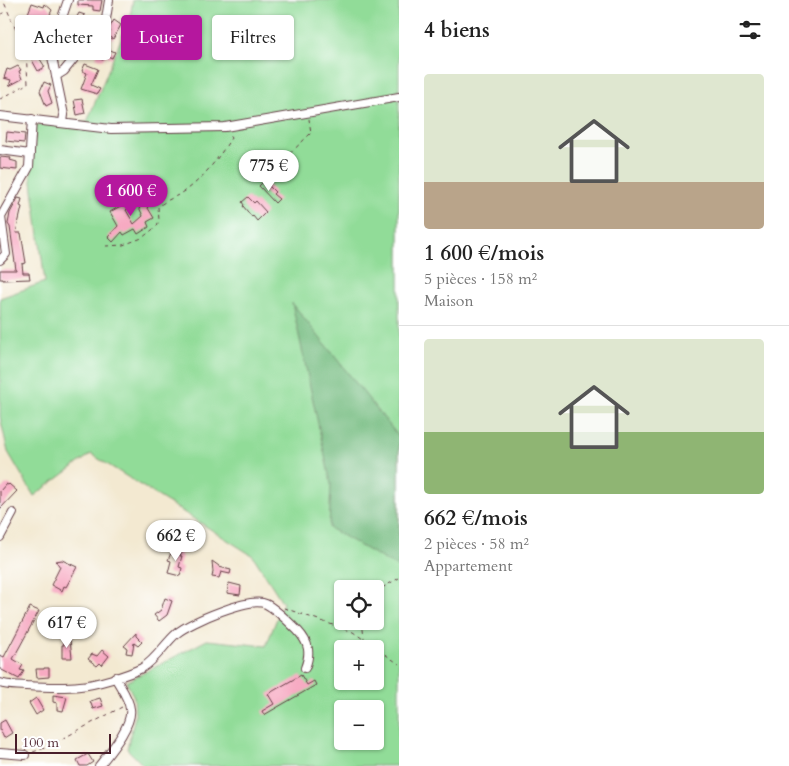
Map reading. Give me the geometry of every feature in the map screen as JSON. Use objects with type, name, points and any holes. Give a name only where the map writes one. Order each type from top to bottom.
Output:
[{"type":"street","points":[[63,15],[68,0]]},
{"type":"street","points":[[56,76],[64,71],[106,19],[109,0]]},
{"type":"street","points":[[53,60],[64,122]]},
{"type":"street","points":[[0,116],[111,128],[225,127],[399,97]]},
{"type":"street","points":[[0,260],[6,254],[1,217],[29,167],[32,119]]},
{"type":"street","points":[[0,150],[30,154]]},
{"type":"street","points":[[0,537],[13,513]]},
{"type":"street","points":[[0,683],[40,686],[81,686],[115,677],[143,667],[178,632],[199,620],[241,604],[258,602],[266,604],[305,637],[309,647],[309,658],[305,668]]},
{"type":"street","points":[[99,766],[121,736],[130,718],[131,710],[129,703],[115,677]]},
{"type":"street","points":[[0,753],[25,755]]},
{"type":"path","points":[[3,0],[15,29]]},
{"type":"path","points":[[0,16],[7,11]]},
{"type":"path","points":[[0,99],[28,83],[26,60]]},
{"type":"path","points":[[273,170],[311,133],[309,113]]},
{"type":"path","points":[[106,246],[123,245],[142,238],[157,226],[159,220],[158,207],[163,202],[187,190],[202,176],[226,147],[231,138],[225,127]]},
{"type":"path","points":[[384,587],[399,578]]},
{"type":"path","points":[[285,608],[353,632],[399,664]]},
{"type":"path","points":[[363,630],[364,639]]},
{"type":"path","points":[[25,755],[45,748],[129,703]]},
{"type":"green space","points":[[133,0],[399,0],[399,766],[144,766],[127,749],[135,716],[134,697],[126,682],[207,640],[266,646],[283,603],[253,556],[91,454],[34,496],[8,452],[0,417],[0,298],[45,282],[31,174],[36,125],[87,122],[121,39],[121,60],[202,60],[202,15],[130,15]]},
{"type":"green space","points":[[292,303],[399,437],[399,568],[329,528],[331,484]]},
{"type":"building","points":[[78,0],[102,0],[100,11],[93,10],[93,6],[78,5]]},
{"type":"building","points":[[32,3],[44,7],[45,4],[52,10],[50,14],[52,15],[27,15]]},
{"type":"building","points":[[114,20],[121,25],[113,39],[111,38],[111,25]]},
{"type":"building","points":[[111,50],[115,52],[111,58]]},
{"type":"building","points":[[32,60],[41,60],[45,67],[38,71]]},
{"type":"building","points":[[85,64],[98,69],[91,85],[100,89],[97,94],[81,89],[87,73],[82,71]]},
{"type":"building","points":[[18,66],[21,70],[19,71],[22,79],[9,86],[11,80],[4,78],[7,69],[10,70]]},
{"type":"building","points":[[44,82],[51,85],[48,91],[52,103],[46,106],[40,91]]},
{"type":"building","points":[[82,99],[85,113],[77,115],[74,100]]},
{"type":"building","points":[[7,132],[25,134],[24,143],[6,141]]},
{"type":"building","points":[[0,157],[11,158],[10,160],[17,162],[17,170],[0,168]]},
{"type":"building","points":[[264,181],[279,199],[275,203],[259,186]]},
{"type":"building","points":[[134,193],[136,197],[140,195],[154,218],[147,222],[149,227],[138,234],[135,229],[124,235],[122,232],[113,242],[108,237],[118,226],[110,212],[124,204],[122,200]],"holes":[[[137,203],[143,216],[134,224],[126,210]]]},
{"type":"building","points":[[248,197],[254,203],[256,201],[266,212],[257,221],[243,206],[242,202]]},
{"type":"building","points":[[18,198],[22,199],[20,206],[22,207],[16,233],[21,233],[26,263],[22,264],[23,273],[29,273],[30,279],[3,280],[0,279],[0,270],[16,270],[8,224],[10,213]]},
{"type":"building","points":[[6,484],[9,484],[17,491],[0,509],[0,491]]},
{"type":"building","points":[[179,545],[184,548],[180,556],[182,556],[179,567],[182,568],[180,576],[168,573],[171,561],[168,560],[171,553],[173,555]]},
{"type":"building","points":[[62,560],[77,567],[62,591],[51,585],[60,567],[56,561]]},
{"type":"building","points":[[212,561],[219,567],[231,570],[230,574],[221,572],[219,578],[212,577]]},
{"type":"building","points":[[229,583],[241,586],[240,595],[227,593]]},
{"type":"building","points":[[165,598],[172,601],[167,615],[159,621],[154,615],[161,610]]},
{"type":"building","points":[[30,607],[39,611],[13,659],[23,665],[20,670],[24,671],[19,679],[0,669],[0,655],[4,657]]},
{"type":"building","points":[[136,633],[136,636],[142,642],[138,646],[134,643],[132,654],[126,653],[127,648],[124,646]]},
{"type":"building","points":[[64,639],[70,639],[72,658],[62,658]]},
{"type":"building","points":[[102,650],[109,656],[102,665],[100,663],[97,666],[88,659],[92,654],[97,656]]},
{"type":"building","points":[[49,668],[49,677],[37,678],[36,669]]},
{"type":"building","points":[[301,675],[307,685],[314,681],[316,685],[264,715],[262,711],[274,704],[268,694]]},
{"type":"building","points":[[53,695],[67,697],[63,711],[57,710],[57,703],[53,702]]},
{"type":"building","points":[[36,698],[43,710],[36,715],[29,703]]},
{"type":"building","points":[[100,698],[103,706],[93,709],[90,701]]},
{"type":"building","points":[[5,720],[12,733],[4,738],[0,730],[0,723]]},
{"type":"building","points":[[88,754],[93,762],[87,766],[80,766],[77,760]]}]
